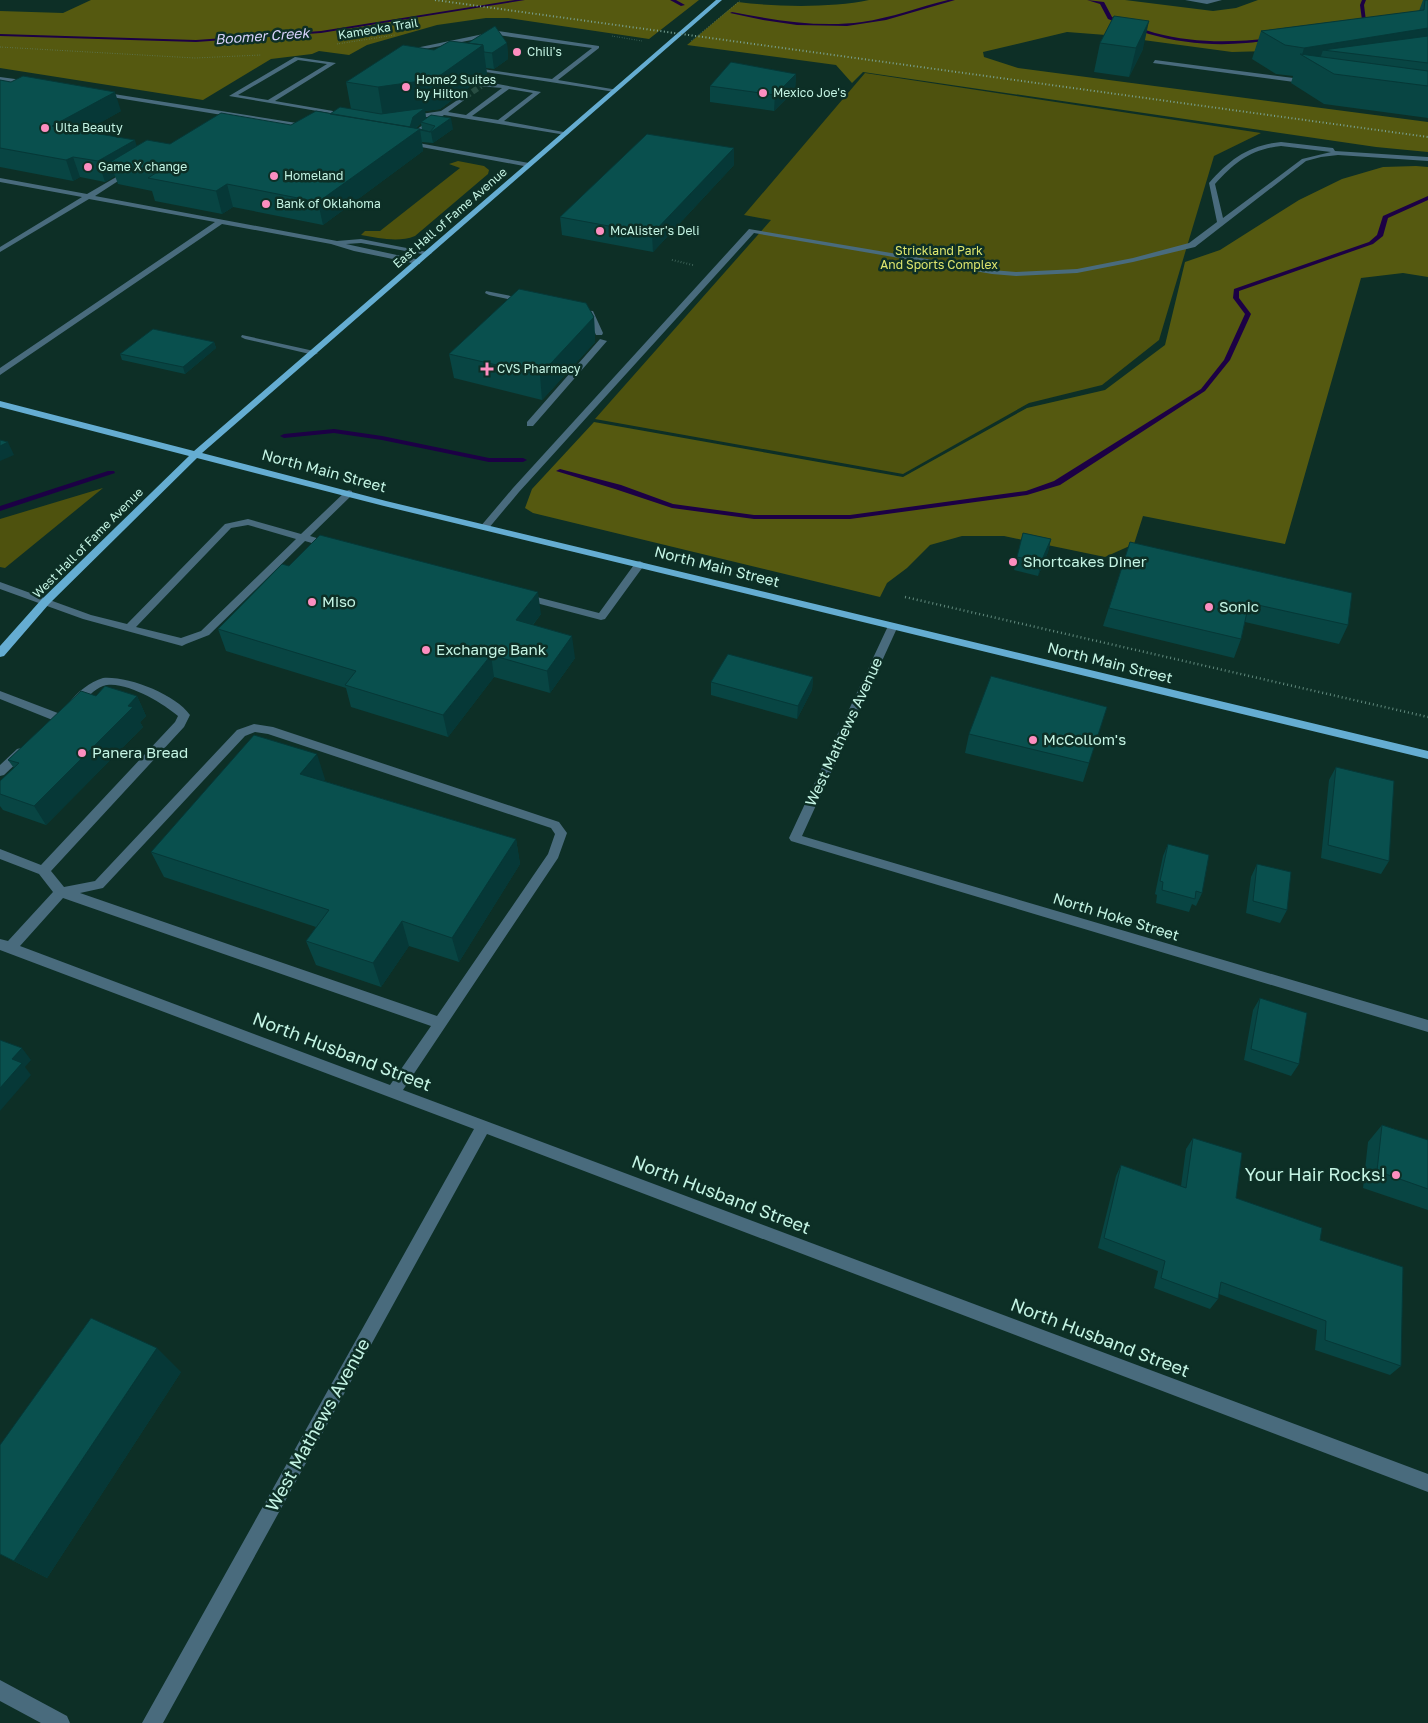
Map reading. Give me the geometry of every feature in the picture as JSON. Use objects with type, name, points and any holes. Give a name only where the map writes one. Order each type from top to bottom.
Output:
[{"type":"main road","name":"East Hall of Fame Avenue","points":[[196,454],[719,0]]},
{"type":"main road","name":"North Main Street","points":[[0,404],[349,493],[1428,755]]},
{"type":"main road","name":"West Hall of Fame Avenue","points":[[0,653],[45,602],[196,454]]},
{"type":"street","points":[[1188,0],[1208,2],[1219,0]]},
{"type":"street","points":[[398,55],[402,51],[498,33],[597,47],[553,81]]},
{"type":"street","points":[[450,42],[467,48]]},
{"type":"street","points":[[269,102],[333,63],[298,58],[232,96],[342,114]]},
{"type":"street","points":[[1155,62],[1314,83]]},
{"type":"street","points":[[460,68],[615,90]]},
{"type":"street","points":[[1285,79],[1314,75]]},
{"type":"street","points":[[0,79],[36,84]]},
{"type":"street","points":[[482,86],[488,84],[538,92],[499,122]]},
{"type":"street","points":[[467,117],[508,87]]},
{"type":"street","points":[[98,93],[310,127],[319,126]]},
{"type":"street","points":[[440,140],[417,137],[418,131],[465,97]]},
{"type":"street","points":[[210,123],[227,113]]},
{"type":"street","points":[[326,118],[333,113]]},
{"type":"street","points":[[403,118],[442,113],[566,133]]},
{"type":"street","points":[[403,142],[529,165]]},
{"type":"street","points":[[1221,222],[1211,184],[1236,158],[1265,144],[1288,142],[1356,153],[1428,159]]},
{"type":"street","points":[[468,145],[474,155]]},
{"type":"street","points":[[485,526],[752,230],[992,272],[1016,274],[1078,271],[1192,245],[1304,160],[1338,153],[1356,153]]},
{"type":"street","points":[[0,250],[136,167]]},
{"type":"street","points":[[0,180],[333,242],[354,249],[417,262]]},
{"type":"street","points":[[0,372],[222,221]]},
{"type":"street","points":[[333,242],[361,241],[428,253]]},
{"type":"street","points":[[490,294],[535,302]]},
{"type":"street","points":[[530,424],[601,337],[590,313],[571,310]]},
{"type":"street","points":[[245,337],[314,353]]},
{"type":"street","points":[[0,585],[87,617],[182,642],[205,633],[349,493]]},
{"type":"street","points":[[129,628],[228,526],[248,522],[341,548]]},
{"type":"street","points":[[514,594],[601,617],[640,564]]},
{"type":"street","name":"West Mathews Avenue","points":[[796,838],[893,626]]},
{"type":"street","points":[[0,695],[55,721],[90,690],[102,682],[114,681],[158,695],[175,704],[184,715],[180,724],[43,872]]},
{"type":"street","points":[[5,946],[61,892],[99,885],[241,733],[254,728],[278,734],[554,825],[561,833],[554,855],[393,1093]]},
{"type":"street","points":[[0,772],[29,745]]},
{"type":"street","name":"North Hoke Street","points":[[796,838],[1428,1026]]},
{"type":"street","points":[[0,854],[43,872],[61,892],[440,1023]]},
{"type":"street","name":"North Husband Street","points":[[5,946],[1428,1483]]},
{"type":"street","name":"West Mathews Avenue","points":[[152,1723],[484,1127]]},
{"type":"street","points":[[0,1690],[60,1723]]},
{"type":"path","points":[[691,42],[741,0]]},
{"type":"path","name":"Kameoka Trail","points":[[335,45],[399,34]]},
{"type":"path","points":[[609,36],[646,41]]},
{"type":"path","points":[[0,47],[195,58],[263,55]]},
{"type":"path","points":[[672,260],[695,265]]},
{"type":"path","points":[[905,598],[1428,717]]},
{"type":"green space","name":"Strickland Park And Sports Complex","points":[[865,73],[1261,133],[1214,156],[1159,340],[1102,385],[1029,403],[903,474],[595,419],[771,220],[744,215]]},
{"type":"green space","points":[[458,161],[484,166],[489,170],[488,174],[415,236],[395,240],[361,235],[365,231],[380,231],[460,168],[449,164]]},
{"type":"green space","points":[[103,488],[5,568],[0,567],[0,519]]},
{"type":"shaded area","points":[[91,0],[699,0],[649,39],[508,18],[486,18],[437,25],[367,45],[349,55],[319,51],[312,54],[271,59],[203,100],[0,68],[0,11],[63,13]]},
{"type":"shaded area","points":[[869,0],[1125,0],[1213,11],[1236,8],[1258,0],[1428,0],[1428,10],[1268,51],[1232,52],[1106,35],[1067,32],[983,52],[984,57],[1018,68],[1428,122],[1428,152],[1376,147],[863,72],[852,83],[836,65],[687,45],[738,2],[804,6],[854,3]]},
{"type":"shaded area","points":[[1383,167],[1428,167],[1428,277],[1403,273],[1361,278],[1285,544],[1143,516],[1134,544],[1105,557],[1004,536],[962,536],[930,545],[907,568],[887,583],[880,597],[533,513],[525,508],[532,489],[594,422],[903,477],[1027,408],[1105,390],[1165,345],[1185,262],[1220,250],[1299,200],[1342,179]]},
{"type":"building","points":[[1425,0],[1428,0],[1428,28],[1304,48],[1285,45],[1261,31],[1424,10]]},
{"type":"building","points":[[1114,16],[1149,21],[1136,48],[1100,43]]},
{"type":"building","points":[[495,26],[507,43],[492,53],[484,52],[483,45],[468,43]]},
{"type":"building","points":[[1428,36],[1428,63],[1323,50]]},
{"type":"building","points":[[450,41],[483,45],[435,79],[378,87],[346,82],[403,45],[434,50]]},
{"type":"building","points":[[1300,54],[1428,71],[1428,86],[1334,74]]},
{"type":"building","points":[[731,62],[796,74],[775,95],[710,86]]},
{"type":"building","points":[[23,76],[115,92],[52,126],[135,140],[98,161],[73,157],[66,160],[0,148],[0,80],[11,82]]},
{"type":"building","points":[[340,107],[381,114],[425,108],[413,117],[410,127],[330,114]]},
{"type":"building","points":[[316,111],[420,129],[318,202],[227,184],[216,191],[148,178],[159,171],[110,162],[147,140],[170,144],[221,113],[291,125]]},
{"type":"building","points":[[431,115],[451,118],[431,132],[435,126],[421,122]]},
{"type":"building","points":[[647,134],[734,148],[652,234],[560,217]]},
{"type":"building","points":[[519,289],[586,303],[594,317],[540,375],[449,354]]},
{"type":"building","points":[[153,329],[214,342],[183,367],[120,354]]},
{"type":"building","points":[[0,440],[8,442],[0,446]]},
{"type":"building","points":[[1023,533],[1051,539],[1041,562],[1017,557]]},
{"type":"building","points":[[320,535],[538,592],[516,620],[572,636],[547,671],[491,655],[443,715],[345,685],[356,671],[218,629],[282,564],[289,566]]},
{"type":"building","points":[[1130,542],[1352,593],[1348,625],[1249,603],[1241,639],[1109,608]]},
{"type":"building","points":[[728,654],[813,677],[798,706],[711,682]]},
{"type":"building","name":"McCollom's","points":[[991,676],[1107,707],[1089,763],[969,734]]},
{"type":"building","points":[[105,686],[137,696],[128,706],[133,707],[34,806],[0,794],[0,781],[19,763],[8,760],[81,691],[96,696]]},
{"type":"building","points":[[254,735],[317,754],[300,774],[516,839],[452,938],[402,921],[373,963],[306,941],[329,910],[151,852]]},
{"type":"building","points":[[1336,767],[1394,781],[1389,861],[1328,845]]},
{"type":"building","points":[[1168,844],[1209,855],[1202,893],[1196,891],[1195,899],[1162,890],[1163,882],[1160,881]]},
{"type":"building","points":[[1257,864],[1291,872],[1287,910],[1253,901]]},
{"type":"building","points":[[1260,998],[1307,1013],[1299,1064],[1251,1049]]},
{"type":"building","points":[[0,1040],[22,1048],[12,1059],[22,1063],[0,1088]]},
{"type":"building","points":[[1382,1125],[1428,1140],[1428,1189],[1377,1171]]},
{"type":"building","points":[[1193,1138],[1242,1153],[1236,1198],[1322,1228],[1320,1240],[1403,1267],[1401,1366],[1325,1340],[1326,1321],[1221,1282],[1218,1299],[1161,1278],[1165,1261],[1104,1238],[1121,1165],[1186,1188]]},
{"type":"building","points":[[91,1318],[157,1348],[14,1561],[0,1554],[0,1445]]},
{"type":"waterway","name":"Boomer Creek","points":[[0,35],[196,41],[321,32],[523,0]]},
{"type":"waterway","name":"Boomer Creek","points":[[672,0],[683,5]]},
{"type":"waterway","name":"Boomer Creek","points":[[732,13],[797,24],[831,26],[863,23],[953,0]]},
{"type":"waterway","name":"Boomer Creek","points":[[1089,0],[1102,3],[1110,18],[1168,37],[1197,42],[1241,42],[1270,39]]},
{"type":"waterway","name":"Boomer Creek","points":[[1356,25],[1364,21],[1362,5],[1364,0]]},
{"type":"waterway","points":[[560,471],[618,487],[672,506],[754,517],[850,517],[1027,493],[1057,483],[1203,390],[1227,360],[1248,314],[1236,298],[1236,290],[1371,243],[1380,236],[1385,217],[1428,198]]},
{"type":"waterway","points":[[284,436],[334,431],[382,438],[489,460],[523,460]]},
{"type":"waterway","points":[[0,509],[111,473]]},
{"type":"tunnel","points":[[465,97],[481,86]]},
{"type":"railway","points":[[435,0],[1428,137]]},
{"type":"place","name":"Chili's","points":[[517,52]]},
{"type":"place","name":"Home2 Suites by Hilton","points":[[406,87]]},
{"type":"place","name":"Mexico Joe's","points":[[763,93]]},
{"type":"place","name":"Ulta Beauty","points":[[45,128]]},
{"type":"place","name":"Game X change","points":[[88,167]]},
{"type":"place","name":"Homeland","points":[[274,176]]},
{"type":"place","name":"Bank of Oklahoma","points":[[266,204]]},
{"type":"place","name":"McAlister's Deli","points":[[600,231]]},
{"type":"place","name":"CVS Pharmacy","points":[[487,369]]},
{"type":"place","name":"Shortcakes Diner","points":[[1013,562]]},
{"type":"place","name":"Miso","points":[[312,602]]},
{"type":"place","name":"Sonic","points":[[1209,607]]},
{"type":"place","name":"Exchange Bank","points":[[426,650]]},
{"type":"place","name":"McCollom's","points":[[1033,740]]},
{"type":"place","name":"Panera Bread","points":[[82,753]]},
{"type":"place","name":"Your Hair Rocks!","points":[[1396,1175]]}]
